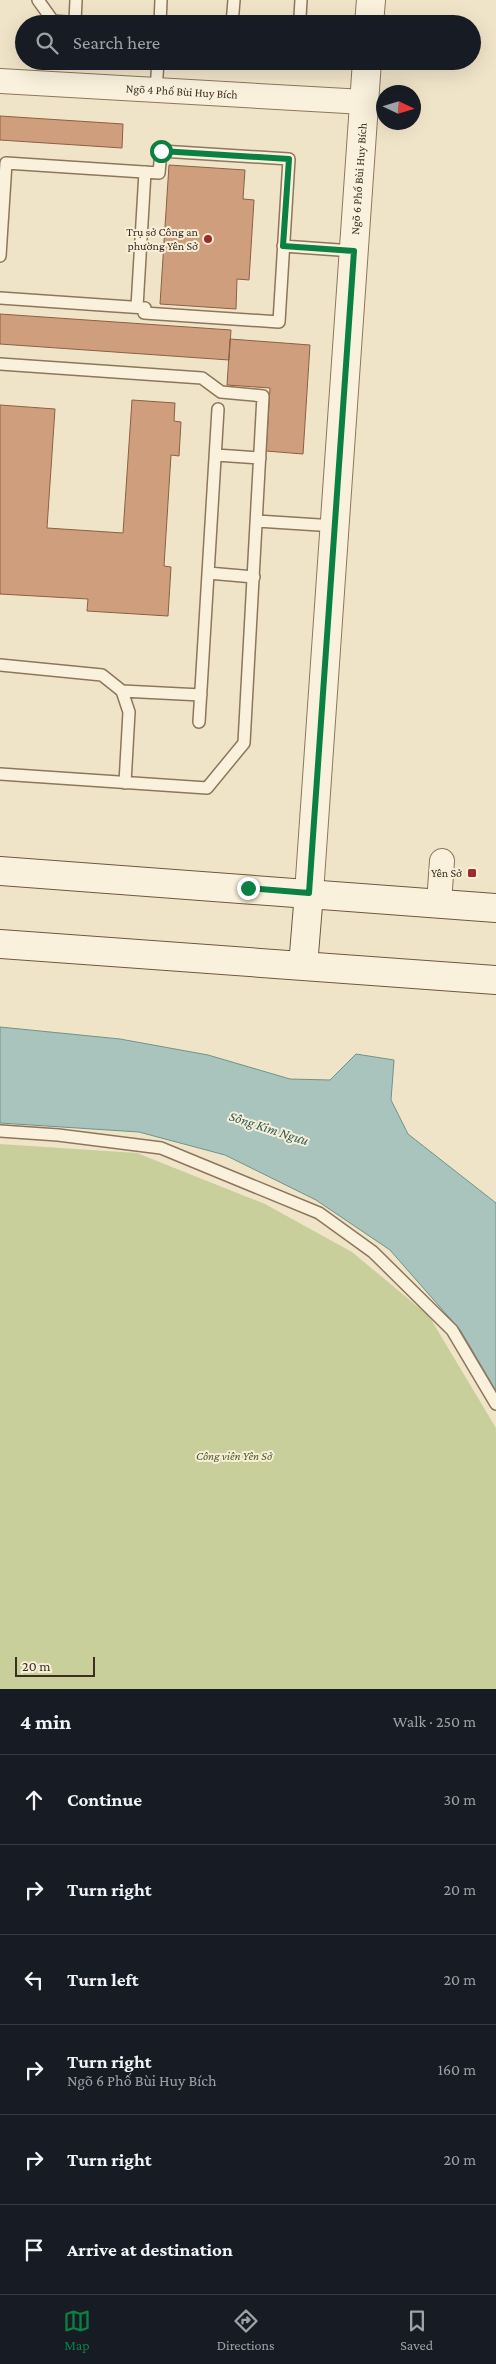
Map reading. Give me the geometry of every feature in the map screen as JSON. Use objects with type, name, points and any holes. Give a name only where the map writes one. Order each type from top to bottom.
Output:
[{"type":"main road","points":[[370,15],[371,0]]},
{"type":"main road","name":"Ngõ 6 Phố Bùi Huy Bích","points":[[303,966],[366,70]]},
{"type":"main road","points":[[0,871],[496,908]]},
{"type":"main road","points":[[0,944],[496,980]]},
{"type":"street","name":"Ngõ 4 Phố Bùi Huy Bích","points":[[0,81],[364,102]]},
{"type":"street","points":[[439,903],[442,861]]},
{"type":"lane","points":[[38,0],[49,15]]},
{"type":"lane","points":[[75,15],[76,0]]},
{"type":"lane","points":[[161,15],[162,0]]},
{"type":"lane","points":[[233,15],[234,0]]},
{"type":"lane","points":[[300,15],[301,0]]},
{"type":"lane","points":[[156,90],[157,70]]},
{"type":"lane","points":[[0,256],[6,163],[159,173],[161,151],[289,159],[278,322],[144,313],[145,308],[137,307],[0,298]]},
{"type":"lane","points":[[137,307],[145,172]]},
{"type":"lane","points":[[283,246],[354,251]]},
{"type":"lane","points":[[0,364],[202,378],[221,392],[263,396],[244,743],[207,788],[0,774],[0,786]]},
{"type":"lane","points":[[199,722],[218,409]]},
{"type":"lane","points":[[216,455],[260,458]]},
{"type":"lane","points":[[257,521],[335,526]]},
{"type":"lane","points":[[208,573],[254,577]]},
{"type":"lane","points":[[0,665],[102,675],[122,691],[129,712],[124,783]]},
{"type":"lane","points":[[122,691],[201,695]]},
{"type":"lane","points":[[0,1131],[58,1134],[161,1148],[319,1213],[373,1252],[452,1330],[496,1404]]},
{"type":"green space","name":"Công viên Yên Sở","points":[[0,1144],[137,1153],[265,1204],[352,1252],[429,1316],[496,1428],[496,1689],[0,1689]]},
{"type":"water","name":"Sông Kim Ngưu","points":[[0,1027],[120,1039],[208,1055],[290,1079],[330,1080],[356,1054],[394,1060],[391,1100],[408,1134],[496,1203],[496,1391],[461,1331],[390,1250],[316,1200],[225,1155],[139,1132],[0,1123]]},
{"type":"building","points":[[0,116],[123,124],[122,148],[0,140]]},
{"type":"building","name":"Trụ sở Công an phường Yên Sở","points":[[169,165],[245,170],[243,199],[254,200],[249,280],[237,279],[236,309],[160,304]]},
{"type":"building","points":[[0,314],[231,330],[229,360],[0,344]]},
{"type":"building","points":[[230,339],[310,345],[303,454],[266,451],[270,388],[227,385]]},
{"type":"building","points":[[132,400],[175,403],[174,421],[181,422],[179,456],[171,455],[164,566],[171,567],[168,616],[87,611],[88,599],[0,594],[0,405],[55,409],[47,528],[123,533]]},
{"type":"place","name":"Trụ sở Công an phường Yên Sở","points":[[208,239]]},
{"type":"place","name":"Yên Sở","points":[[472,873]]},
{"type":"route","points":[[161,151],[289,159],[283,246],[354,251],[309,893],[248,888]]}]
